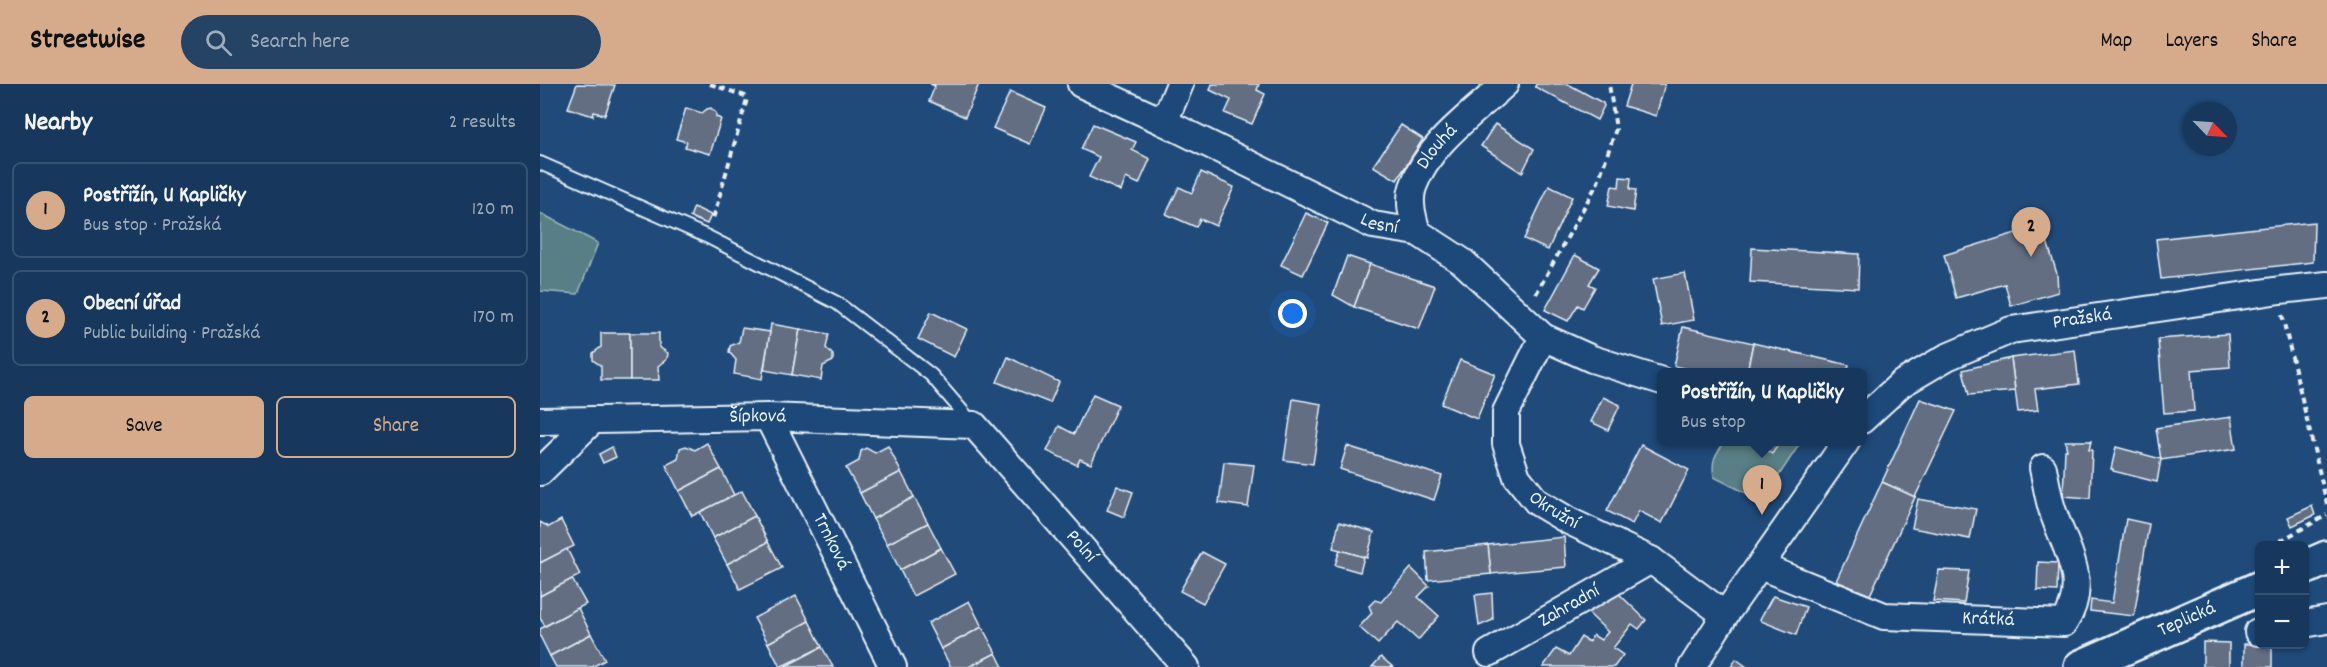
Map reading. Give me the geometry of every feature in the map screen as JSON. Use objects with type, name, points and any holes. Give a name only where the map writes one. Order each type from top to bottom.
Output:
[{"type":"main road","points":[[2309,566],[2327,558]]},
{"type":"main road","name":"Teplická","points":[[2081,667],[2255,590]]},
{"type":"street","name":"Lesní","points":[[1081,84],[1164,122],[1373,225],[1417,232],[1463,262],[1543,337],[1592,359],[1657,379]]},
{"type":"street","points":[[1164,122],[1180,84]]},
{"type":"street","name":"Dlouhá","points":[[1417,232],[1411,211],[1413,188],[1433,151],[1505,84]]},
{"type":"street","name":"Pražská","points":[[1867,416],[1902,384],[1947,357],[2011,330],[2327,285]]},
{"type":"street","name":"Okružní","points":[[1543,337],[1506,412],[1506,444],[1517,477],[1537,502],[1569,521],[1651,560],[1725,615]]},
{"type":"street","name":"Šípková","points":[[540,421],[768,417],[974,425]]},
{"type":"street","name":"Trnková","points":[[768,417],[893,667]]},
{"type":"street","points":[[540,472],[593,420]]},
{"type":"street","name":"Polní","points":[[974,425],[1186,667]]},
{"type":"street","points":[[1692,667],[1725,615],[1843,446]]},
{"type":"street","name":"Krátká","points":[[1760,566],[1884,616],[2064,623],[2072,612],[2077,596],[2074,566],[2052,508],[2043,468]]},
{"type":"street","name":"Zahradní","points":[[1489,653],[1651,560]]},
{"type":"street","points":[[2309,623],[2327,620]]},
{"type":"lane","points":[[540,163],[708,237],[782,273],[857,316],[931,375],[974,425]]},
{"type":"path","points":[[708,237],[747,99],[745,96],[710,84]]},
{"type":"path","points":[[1523,319],[1598,183],[1616,129],[1609,84]]},
{"type":"path","points":[[2280,290],[2283,320],[2327,504]]},
{"type":"path","points":[[2280,541],[2327,515]]},
{"type":"green space","points":[[540,213],[598,243],[578,294],[540,291]]},
{"type":"green space","points":[[1722,446],[1798,446],[1762,501],[1714,477],[1713,466]]},
{"type":"building","points":[[577,84],[615,85],[605,115],[594,112],[593,116],[568,108]]},
{"type":"building","points":[[930,84],[979,84],[965,117],[929,101],[935,86]]},
{"type":"building","points":[[1212,84],[1259,84],[1257,90],[1265,94],[1252,124],[1225,113],[1231,100],[1210,90]]},
{"type":"building","points":[[1536,84],[1568,84],[1603,103],[1604,106],[1597,120],[1535,87]]},
{"type":"building","points":[[1631,84],[1665,84],[1656,116],[1624,106]]},
{"type":"building","points":[[1010,92],[1046,108],[1030,144],[993,128]]},
{"type":"building","points":[[686,108],[702,113],[711,108],[716,113],[716,117],[721,119],[710,154],[685,147],[687,142],[676,139]]},
{"type":"building","points":[[1093,124],[1136,142],[1132,150],[1150,159],[1139,184],[1126,178],[1121,191],[1089,177],[1099,157],[1081,149]]},
{"type":"building","points":[[1495,124],[1534,149],[1522,173],[1481,146]]},
{"type":"building","points":[[1401,125],[1423,139],[1397,180],[1373,166]]},
{"type":"building","points":[[1201,172],[1234,187],[1216,226],[1200,219],[1196,227],[1166,214],[1179,187],[1192,193]]},
{"type":"building","points":[[1620,177],[1631,178],[1630,189],[1636,190],[1633,211],[1608,206],[1612,186],[1619,187]]},
{"type":"building","points":[[1549,186],[1572,197],[1548,250],[1524,239]]},
{"type":"building","points":[[694,207],[711,215],[707,224],[690,217]]},
{"type":"building","points":[[1306,213],[1328,223],[1303,275],[1281,265]]},
{"type":"building","points":[[2314,222],[2313,262],[2161,279],[2156,239]]},
{"type":"building","points":[[2042,225],[2057,274],[2058,292],[2011,306],[2005,284],[1956,298],[1944,255]]},
{"type":"building","points":[[1752,248],[1859,254],[1858,288],[1750,282]]},
{"type":"building","points":[[1575,255],[1599,268],[1589,284],[1595,287],[1583,308],[1578,305],[1568,321],[1545,310]]},
{"type":"building","points":[[1347,256],[1370,264],[1354,307],[1333,295]]},
{"type":"building","points":[[1370,264],[1435,286],[1419,329],[1354,307]]},
{"type":"building","points":[[1685,273],[1694,320],[1662,326],[1653,279]]},
{"type":"building","points":[[931,312],[967,329],[954,357],[918,339]]},
{"type":"building","points":[[771,324],[800,329],[792,375],[764,370]]},
{"type":"building","points":[[1683,327],[1753,343],[1748,368],[1674,366]]},
{"type":"building","points":[[742,328],[770,332],[762,379],[734,374],[736,360],[729,352],[730,346],[739,342]]},
{"type":"building","points":[[800,329],[829,334],[826,348],[833,355],[833,361],[823,366],[821,380],[792,375]]},
{"type":"building","points":[[601,333],[630,333],[630,380],[601,380],[601,366],[593,360],[593,353],[601,347]]},
{"type":"building","points":[[630,333],[659,333],[659,347],[668,353],[667,359],[658,366],[659,380],[630,380]]},
{"type":"building","points":[[2228,334],[2230,367],[2191,370],[2194,411],[2164,413],[2158,339]]},
{"type":"building","points":[[1753,343],[1849,365],[1848,368],[1748,368]]},
{"type":"building","points":[[2075,350],[2079,384],[2035,389],[2038,410],[2018,412],[2011,358]]},
{"type":"building","points":[[1008,357],[1059,382],[1050,403],[997,382]]},
{"type":"building","points":[[2011,358],[2015,391],[1969,395],[1963,370]]},
{"type":"building","points":[[1460,360],[1495,374],[1477,419],[1441,404]]},
{"type":"building","points":[[1093,394],[1118,405],[1091,464],[1080,459],[1077,465],[1047,451],[1059,426],[1074,434]]},
{"type":"building","points":[[1603,397],[1620,405],[1608,430],[1591,422]]},
{"type":"building","points":[[1293,399],[1322,404],[1313,464],[1284,460]]},
{"type":"building","points":[[1920,399],[1956,411],[1915,497],[1882,482]]},
{"type":"building","points":[[2231,417],[2236,449],[2161,460],[2156,428]]},
{"type":"building","points":[[2065,441],[2091,441],[2089,450],[2092,450],[2090,498],[2063,496],[2065,450],[2067,450]]},
{"type":"building","points":[[707,443],[721,469],[679,491],[666,465],[678,459],[680,448],[686,446],[695,450]]},
{"type":"building","points":[[1641,445],[1689,470],[1662,523],[1639,511],[1632,524],[1607,511]]},
{"type":"building","points":[[888,446],[901,472],[860,493],[846,468],[859,461],[861,451],[866,448],[875,453]]},
{"type":"building","points":[[1347,446],[1442,476],[1434,500],[1340,469]]},
{"type":"building","points":[[1761,446],[1777,446],[1772,454]]},
{"type":"building","points":[[612,447],[616,457],[603,463],[599,454]]},
{"type":"building","points":[[2116,447],[2161,459],[2157,482],[2113,471],[2111,469]]},
{"type":"building","points":[[1224,462],[1254,465],[1248,507],[1219,503]]},
{"type":"building","points":[[721,469],[734,495],[692,516],[679,491]]},
{"type":"building","points":[[901,472],[914,497],[873,519],[860,493]]},
{"type":"building","points":[[1882,482],[1915,497],[1870,595],[1836,581]]},
{"type":"building","points":[[1117,486],[1133,492],[1124,517],[1107,510]]},
{"type":"building","points":[[742,491],[755,516],[713,538],[700,512]]},
{"type":"building","points":[[914,497],[928,523],[887,544],[873,519]]},
{"type":"building","points":[[1918,499],[1976,509],[1970,539],[1912,528]]},
{"type":"building","points":[[2312,506],[2315,515],[2292,526],[2288,517]]},
{"type":"building","points":[[755,516],[768,542],[727,564],[713,538]]},
{"type":"building","points":[[2126,519],[2149,524],[2134,616],[2090,611],[2091,600],[2112,603]]},
{"type":"building","points":[[561,520],[574,546],[540,563],[540,522],[549,527]]},
{"type":"building","points":[[1339,522],[1374,532],[1367,558],[1333,548]]},
{"type":"building","points":[[928,523],[941,548],[900,570],[887,544]]},
{"type":"building","points":[[1564,537],[1566,567],[1491,574],[1488,545]]},
{"type":"building","points":[[768,542],[782,568],[740,589],[727,564]]},
{"type":"building","points":[[1488,545],[1491,574],[1428,580],[1426,552]]},
{"type":"building","points":[[941,548],[955,574],[913,596],[900,570]]},
{"type":"building","points":[[567,549],[580,575],[540,596],[540,563]]},
{"type":"building","points":[[1340,550],[1364,557],[1360,572],[1335,565]]},
{"type":"building","points":[[1202,552],[1225,564],[1203,603],[1180,591]]},
{"type":"building","points":[[2038,562],[2058,563],[2057,591],[2037,590]]},
{"type":"building","points":[[1411,568],[1429,586],[1418,597],[1439,616],[1418,640],[1398,622],[1378,644],[1359,627],[1372,613],[1369,606],[1375,600],[1381,602]]},
{"type":"building","points":[[1939,570],[1969,571],[1964,603],[1933,601]]},
{"type":"building","points":[[572,579],[586,604],[545,626],[540,618],[540,596]]},
{"type":"building","points":[[1617,592],[1646,620],[1639,629],[1632,624],[1613,648],[1623,655],[1614,667],[1543,667],[1556,649],[1569,656],[1581,637],[1589,642],[1593,635],[1601,640],[1608,632],[1586,611]]},
{"type":"building","points":[[1492,593],[1493,620],[1479,626],[1475,595]]},
{"type":"building","points":[[796,596],[809,621],[768,643],[754,618]]},
{"type":"building","points":[[1773,596],[1806,607],[1796,635],[1761,621]]},
{"type":"building","points":[[969,601],[982,627],[941,649],[928,623]]},
{"type":"building","points":[[578,608],[591,634],[550,656],[540,636],[540,629]]},
{"type":"building","points":[[809,621],[822,647],[780,667],[768,643]]},
{"type":"building","points":[[982,627],[996,653],[969,667],[951,667],[941,649]]},
{"type":"building","points":[[591,634],[605,660],[592,667],[556,667],[550,656]]},
{"type":"building","points":[[2203,642],[2229,643],[2229,667],[2203,667]]},
{"type":"building","points":[[2244,644],[2255,644],[2255,649],[2272,649],[2272,667],[2244,667]]},
{"type":"building","points":[[822,647],[833,667],[784,667]]},
{"type":"building","points":[[996,653],[1003,667],[969,667]]},
{"type":"building","points":[[1381,657],[1393,667],[1372,667]]},
{"type":"building","points":[[1736,659],[1747,667],[1731,667]]},
{"type":"place","name":"Obecní úřad","points":[[2031,257]]},
{"type":"place","name":"Postřižín, U Kapličky","points":[[1762,515]]}]
